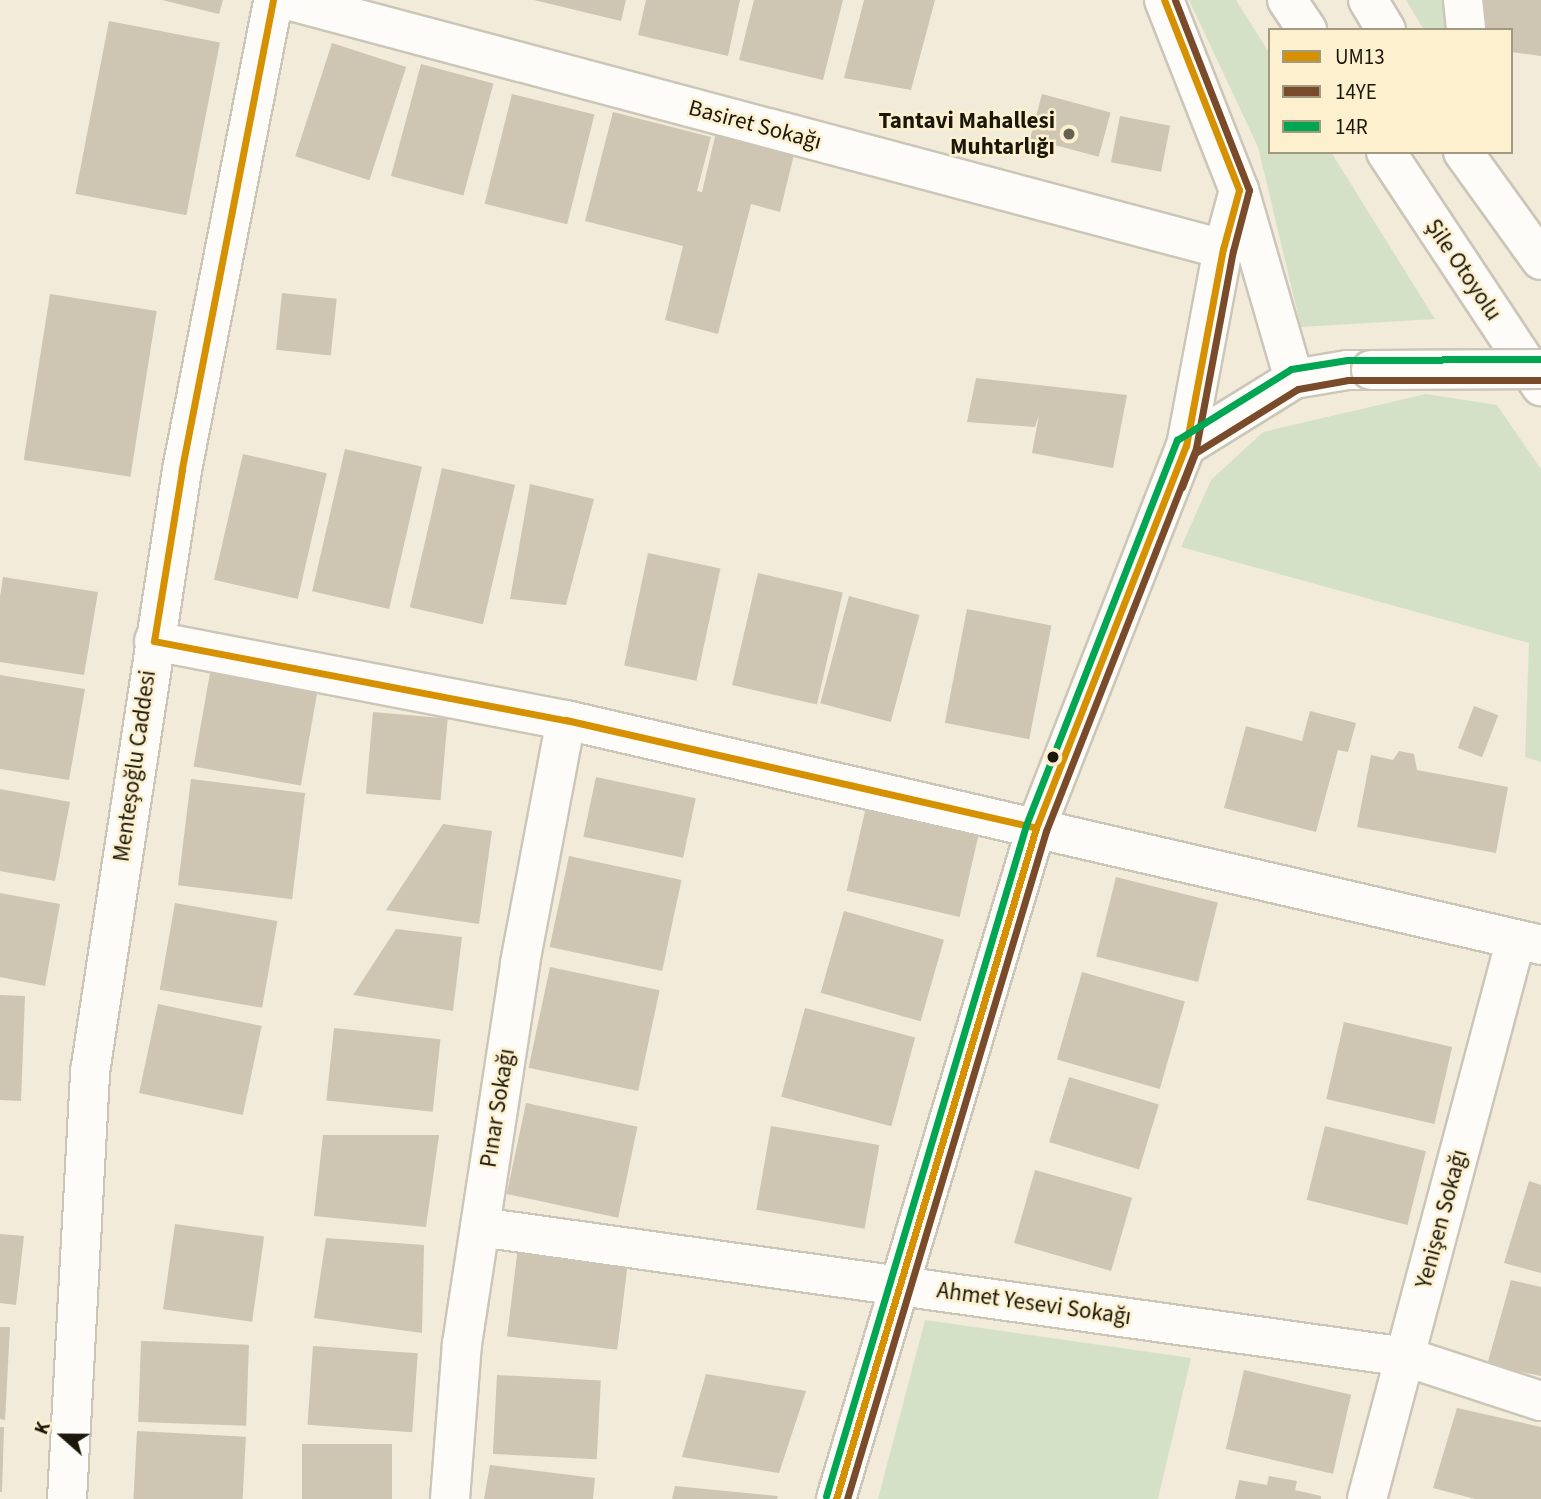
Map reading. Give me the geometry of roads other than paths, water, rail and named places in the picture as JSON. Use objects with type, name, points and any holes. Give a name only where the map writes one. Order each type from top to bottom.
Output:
[{"type":"main road","name":"Menteşoğlu Caddesi","points":[[67,1499],[90,1072],[154,641],[189,430],[273,0]]},
{"type":"main road","name":"Basiret Sokağı","points":[[287,0],[1223,249]]},
{"type":"main road","points":[[1164,0],[1238,190],[1294,379]]},
{"type":"main road","points":[[1287,0],[1306,28]]},
{"type":"main road","points":[[1368,0],[1386,28]]},
{"type":"main road","points":[[1463,0],[1466,28]]},
{"type":"main road","name":"Şile Otoyolu","points":[[1387,154],[1541,386]]},
{"type":"main road","points":[[1464,154],[1541,260]]},
{"type":"main road","points":[[836,1499],[902,1285],[1036,828],[1186,446],[1223,249],[1238,190]]},
{"type":"main road","points":[[1186,446],[1294,379],[1347,370],[1541,369]]},
{"type":"main road","points":[[154,641],[566,720],[1529,942]]},
{"type":"main road","name":"Pınar Sokağı","points":[[450,1499],[462,1344],[520,963],[566,720]]},
{"type":"main road","name":"Yenişen Sokağı","points":[[1367,1499],[1406,1357],[1529,942]]},
{"type":"main road","name":"Ahmet Yesevi Sokağı","points":[[480,1227],[1406,1357],[1541,1401]]},
{"type":"place","name":"Tantavi Mahallesi Muhtarlığı","points":[[1069,134]]}]
